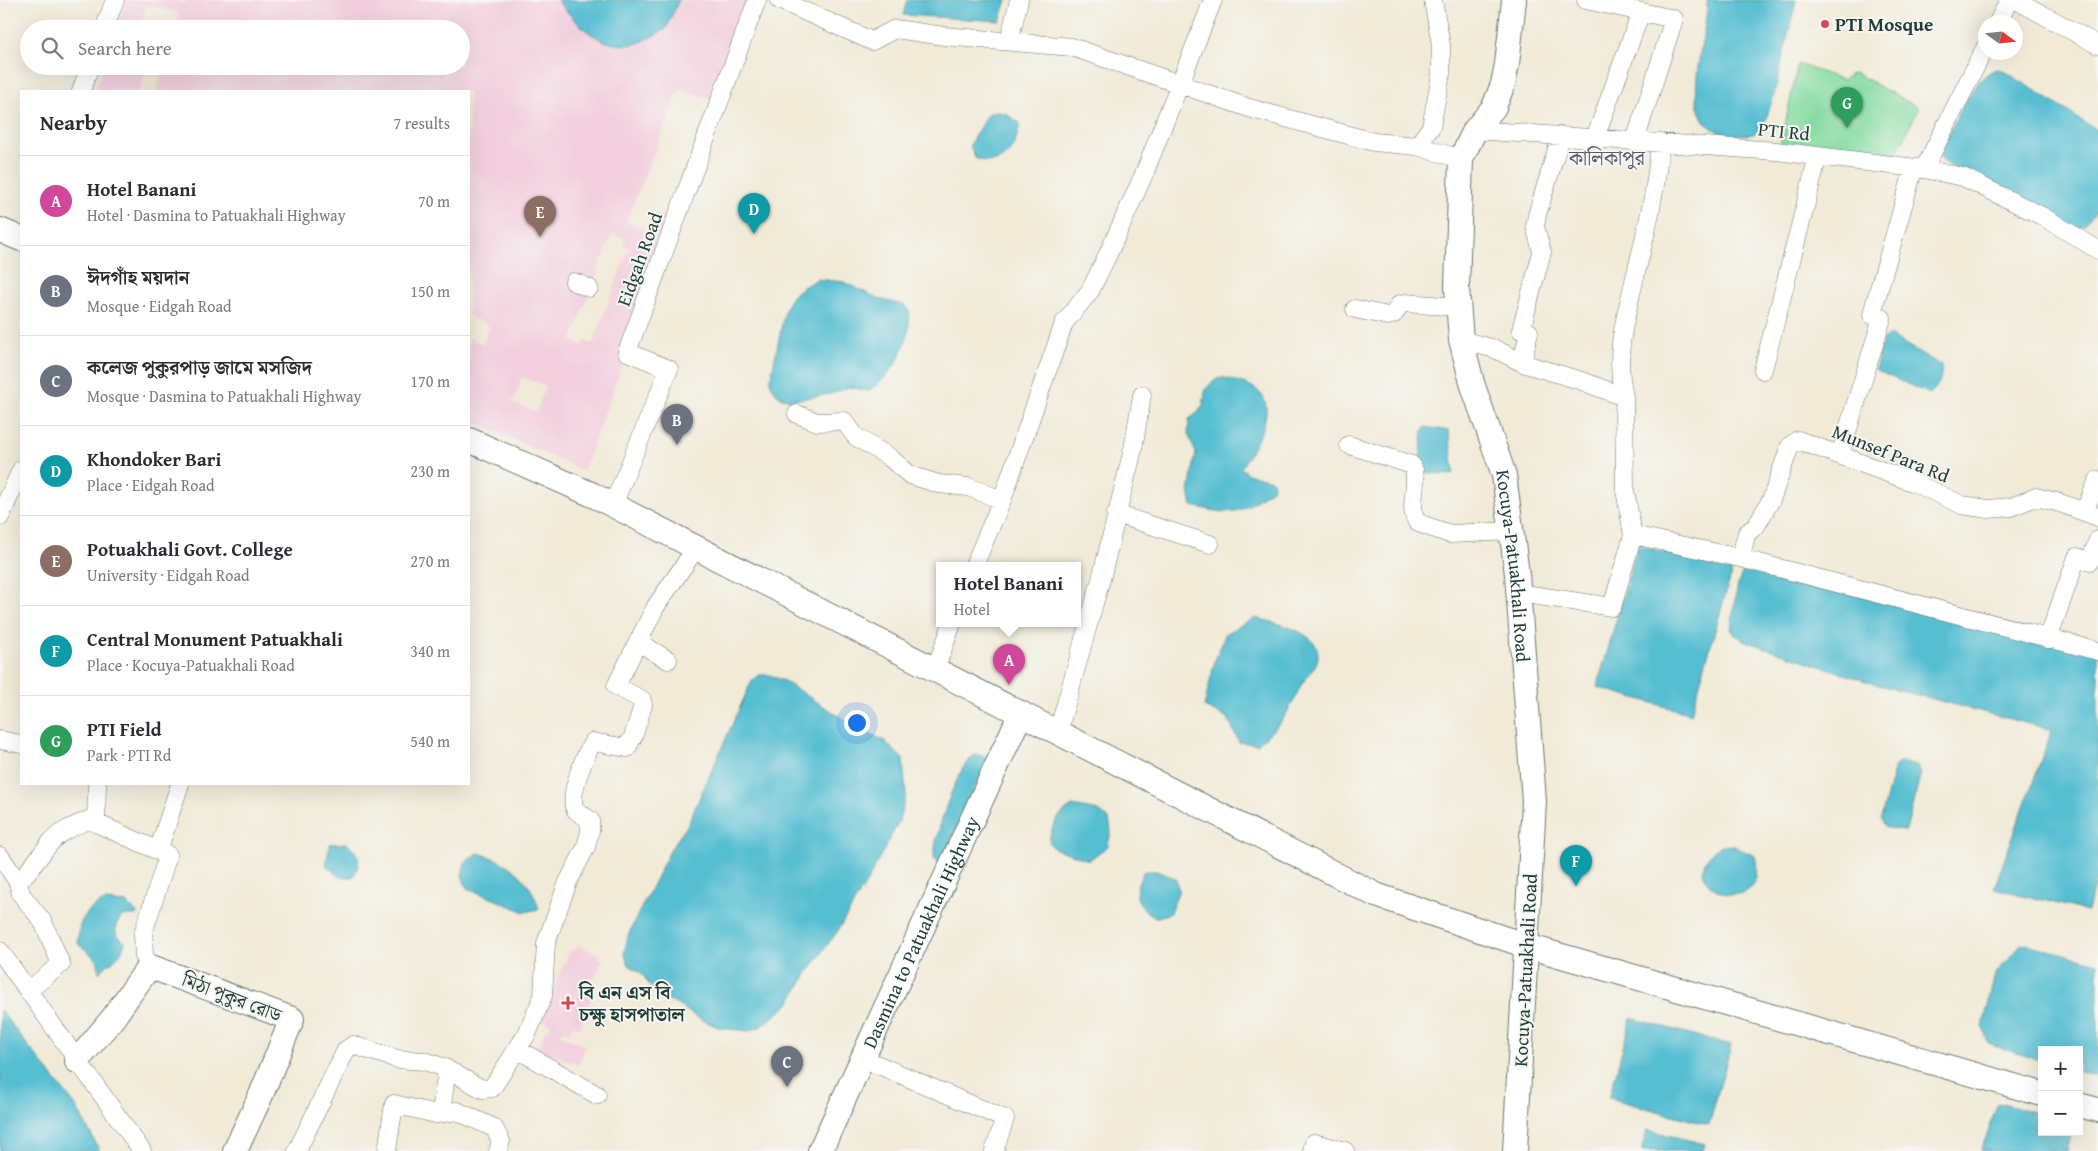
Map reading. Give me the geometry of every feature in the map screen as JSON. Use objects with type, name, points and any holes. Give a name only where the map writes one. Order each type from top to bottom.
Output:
[{"type":"street","points":[[107,20],[115,0]]},
{"type":"street","name":"Eidgah Road","points":[[613,505],[669,369],[627,352],[757,0]]},
{"type":"street","points":[[779,0],[872,41],[895,29],[1072,47],[1249,108],[1374,142],[1417,146],[1461,158]]},
{"type":"street","points":[[1009,42],[1019,0]]},
{"type":"street","points":[[976,562],[1002,500],[1064,323],[1090,291],[1144,174],[1213,0]]},
{"type":"street","points":[[1417,146],[1432,127],[1441,74],[1441,45],[1433,0]]},
{"type":"street","name":"Kocuya-Patuakhali Road","points":[[1514,0],[1503,84],[1494,107],[1474,130],[1461,158],[1457,237],[1458,307],[1461,340],[1473,386],[1504,475],[1512,531],[1534,801],[1514,1151]]},
{"type":"street","points":[[1586,0],[1674,19],[1634,141]]},
{"type":"street","points":[[2002,15],[2009,0]]},
{"type":"street","points":[[2016,0],[2098,45]]},
{"type":"street","points":[[1595,138],[1641,12]]},
{"type":"street","points":[[1840,455],[1882,318],[1872,315],[1874,306],[1919,168],[1978,60]]},
{"type":"street","points":[[81,90],[87,75]]},
{"type":"street","name":"PTI Rd","points":[[1474,130],[1660,142],[1818,156],[1919,168],[1963,177],[2042,216],[2098,250]]},
{"type":"street","points":[[1522,362],[1529,332],[1521,330],[1542,252],[1535,226],[1536,215],[1562,136]]},
{"type":"street","points":[[1518,593],[1612,607],[1633,535],[1625,490],[1624,397],[1618,372],[1619,350],[1648,221],[1659,164],[1660,142]]},
{"type":"street","points":[[1763,370],[1818,156]]},
{"type":"street","points":[[0,230],[20,239]]},
{"type":"street","points":[[1355,309],[1388,316],[1394,314],[1400,304],[1405,303],[1458,307]]},
{"type":"street","points":[[1461,340],[1495,349],[1522,362],[1582,381],[1624,397]]},
{"type":"street","points":[[1058,732],[1101,579],[1133,449],[1142,395]]},
{"type":"street","points":[[797,414],[817,422],[844,421],[856,437],[889,457],[910,476],[939,484],[968,487],[1002,500]]},
{"type":"street","points":[[470,440],[613,505],[1376,896],[1527,946],[2038,1093]]},
{"type":"street","name":"Munsef Para Rd","points":[[1740,558],[1747,533],[1756,526],[1770,500],[1790,446],[1798,440],[1915,483],[1962,505],[1988,508],[2011,507],[2036,497],[2060,502],[2091,514]]},
{"type":"street","points":[[1350,445],[1412,465],[1415,473],[1414,517],[1418,523],[1450,534],[1512,531]]},
{"type":"street","points":[[0,517],[20,472]]},
{"type":"street","points":[[2091,514],[2098,480]]},
{"type":"street","points":[[1116,514],[1210,544]]},
{"type":"street","points":[[1633,535],[1740,558],[2098,651]]},
{"type":"street","points":[[2048,639],[2077,557],[2090,561],[2098,540]]},
{"type":"street","points":[[297,1151],[346,1050],[353,1045],[397,1059],[424,1061],[447,1069],[482,1089],[492,1088],[527,1034],[543,996],[546,943],[568,882],[586,847],[590,831],[590,820],[576,811],[573,803],[585,756],[593,742],[627,748],[640,717],[642,700],[616,686],[656,606],[696,548]]},
{"type":"street","points":[[935,670],[951,627]]},
{"type":"street","points":[[638,642],[668,660]]},
{"type":"street","name":"Dasmina to Patuakhali Highway","points":[[820,1151],[1021,713]]},
{"type":"street","points":[[0,740],[20,744]]},
{"type":"street","points":[[77,1061],[113,1018],[146,971],[151,967],[144,956],[143,934],[168,855],[96,823],[97,785]]},
{"type":"street","points":[[158,851],[180,785]]},
{"type":"street","points":[[18,882],[33,868],[52,841],[65,831],[95,817]]},
{"type":"street","points":[[0,856],[18,882],[21,894],[43,922],[61,964],[28,991]]},
{"type":"street","points":[[0,951],[142,1151]]},
{"type":"street","name":"মিঠা পুকুর রোড","points":[[151,967],[292,1019],[261,1095],[235,1151]]},
{"type":"street","points":[[517,1049],[597,1095]]},
{"type":"street","points":[[862,1058],[1005,1119],[994,1151]]},
{"type":"street","points":[[441,1112],[447,1069]]},
{"type":"street","points":[[387,1151],[394,1104],[436,1114],[457,1111],[494,1128],[501,1141],[498,1151]]},
{"type":"street","points":[[2083,1106],[2098,1110]]},
{"type":"street","points":[[1312,1151],[1314,1143],[1345,1151]]},
{"type":"shaded area","points":[[127,0],[170,0],[184,4],[186,0],[757,0],[583,471],[470,419],[470,338],[483,344],[490,326],[470,316],[470,90],[156,90],[160,75],[470,75],[470,20],[177,20],[179,13],[147,5],[142,20],[120,20]],"holes":[[[680,88],[713,101],[666,218],[653,213],[646,230],[626,222]],[[612,234],[626,239],[624,245],[629,247],[593,344],[585,341],[583,346],[571,341]],[[522,377],[545,386],[536,412],[512,403]]]},
{"type":"shaded area","points":[[101,75],[144,75],[139,90],[95,90]]},
{"type":"shaded area","name":"বি এন এস বি চক্ষু হাসপাতাল","points":[[578,945],[600,955],[599,959],[603,960],[595,979],[592,977],[589,983],[597,986],[579,1028],[573,1025],[569,1033],[562,1030],[560,1035],[586,1046],[578,1065],[538,1048],[546,1029],[549,1030],[551,1024],[540,1019],[571,949],[575,950]]},
{"type":"green space","points":[[1798,64],[1843,80],[1852,73],[1857,74],[1919,108],[1893,161],[1780,147]]},
{"type":"water","points":[[557,0],[679,0],[666,29],[638,43],[622,45],[610,43],[590,33]]},
{"type":"water","points":[[907,0],[1007,0],[1000,21],[903,15]]},
{"type":"water","points":[[1707,0],[1796,0],[1774,95],[1765,122],[1754,134],[1726,134],[1708,125],[1699,110],[1696,90]]},
{"type":"water","points":[[1996,69],[2003,70],[2098,131],[2098,204],[2093,215],[2082,226],[2069,227],[1949,165],[1941,159],[1939,153],[1970,93],[1987,74]]},
{"type":"water","points":[[1005,113],[1020,123],[1015,141],[1006,155],[993,162],[975,158],[970,145],[987,114]]},
{"type":"water","points":[[818,279],[844,282],[879,299],[904,305],[909,310],[908,333],[894,367],[878,384],[868,391],[850,387],[831,394],[792,400],[782,398],[776,393],[770,382],[785,310],[794,294]]},
{"type":"water","points":[[1888,336],[1941,365],[1940,381],[1930,394],[1875,370],[1883,340]]},
{"type":"water","points":[[1221,377],[1250,386],[1262,396],[1266,405],[1263,428],[1241,468],[1248,474],[1272,480],[1273,488],[1252,504],[1236,511],[1227,512],[1192,506],[1189,491],[1196,453],[1188,434],[1189,419],[1202,406],[1206,390],[1209,386]]},
{"type":"water","points":[[1426,427],[1449,431],[1454,473],[1452,475],[1419,472],[1423,431]]},
{"type":"water","points":[[1638,545],[1732,572],[1691,714],[1597,687]]},
{"type":"water","points":[[1747,568],[2098,652],[2098,873],[2087,911],[1994,888],[2052,730],[1872,683],[1751,643],[1735,635],[1731,629],[1737,587]]},
{"type":"water","points":[[1255,618],[1283,625],[1303,634],[1311,639],[1316,646],[1318,654],[1314,668],[1302,683],[1287,712],[1278,725],[1257,744],[1239,742],[1228,718],[1204,707],[1215,660],[1226,633]]},
{"type":"water","points":[[759,675],[770,675],[784,681],[858,728],[885,741],[903,759],[906,795],[899,821],[868,880],[837,932],[810,969],[788,1005],[760,1027],[748,1031],[720,1028],[700,1019],[653,990],[642,974],[629,965],[624,953],[629,933],[672,847],[687,826],[752,680]]},
{"type":"water","points":[[975,755],[985,756],[987,761],[941,863],[934,860],[935,850],[937,836],[947,803],[961,772],[968,761]]},
{"type":"water","points":[[1901,762],[1918,766],[1921,773],[1906,830],[1886,828],[1881,818],[1895,766]]},
{"type":"water","points":[[1072,806],[1099,811],[1109,819],[1111,831],[1108,846],[1089,860],[1053,848],[1049,841],[1056,821],[1062,813]]},
{"type":"water","points":[[347,843],[357,855],[358,866],[353,877],[340,877],[326,865],[330,844]]},
{"type":"water","points":[[1722,845],[1734,846],[1755,856],[1756,878],[1748,890],[1736,894],[1722,892],[1710,885],[1703,874],[1706,860]]},
{"type":"water","points":[[478,853],[499,861],[517,872],[530,888],[539,909],[525,912],[467,888],[462,876],[465,862]]},
{"type":"water","points":[[1144,871],[1156,871],[1175,878],[1179,890],[1170,913],[1155,918],[1139,903],[1136,892]]},
{"type":"water","points":[[105,901],[127,903],[137,913],[136,915],[122,916],[116,925],[116,933],[125,942],[123,948],[118,956],[99,973],[98,961],[78,943],[78,936],[84,917],[98,904]]},
{"type":"water","points":[[2022,943],[2098,963],[2098,1076],[2083,1073],[2083,1046],[2038,1046],[2038,1060],[1988,1044],[1983,1027],[1995,974]]},
{"type":"water","points":[[0,1010],[75,1105],[100,1151],[0,1151]]},
{"type":"water","points":[[1631,1018],[1731,1045],[1709,1125],[1609,1098]]},
{"type":"water","points":[[1998,1103],[2038,1113],[2038,1136],[2070,1136],[2066,1151],[1981,1151]]},
{"type":"water","points":[[1647,1130],[1705,1144],[1703,1151],[1641,1151]]},
{"type":"place","name":"PTI Mosque","points":[[1825,24]]},
{"type":"place","name":"PTI Field","points":[[1847,128]]},
{"type":"place","name":"Khondoker Bari","points":[[754,234]]},
{"type":"place","name":"Potuakhali Govt. College","points":[[540,237]]},
{"type":"place","name":"ঈদগাঁহ ময়দান","points":[[677,445]]},
{"type":"place","name":"Hotel Banani","points":[[1009,685]]},
{"type":"place","name":"Central Monument Patuakhali","points":[[1576,886]]},
{"type":"place","name":"বি এন এস বি চক্ষু হাসপাতাল","points":[[568,1003]]},
{"type":"place","name":"কলেজ পুকুরপাড় জামে মসজিদ","points":[[787,1087]]},
{"type":"district","name":"কালিকাপুর","points":[[1607,157]]}]
